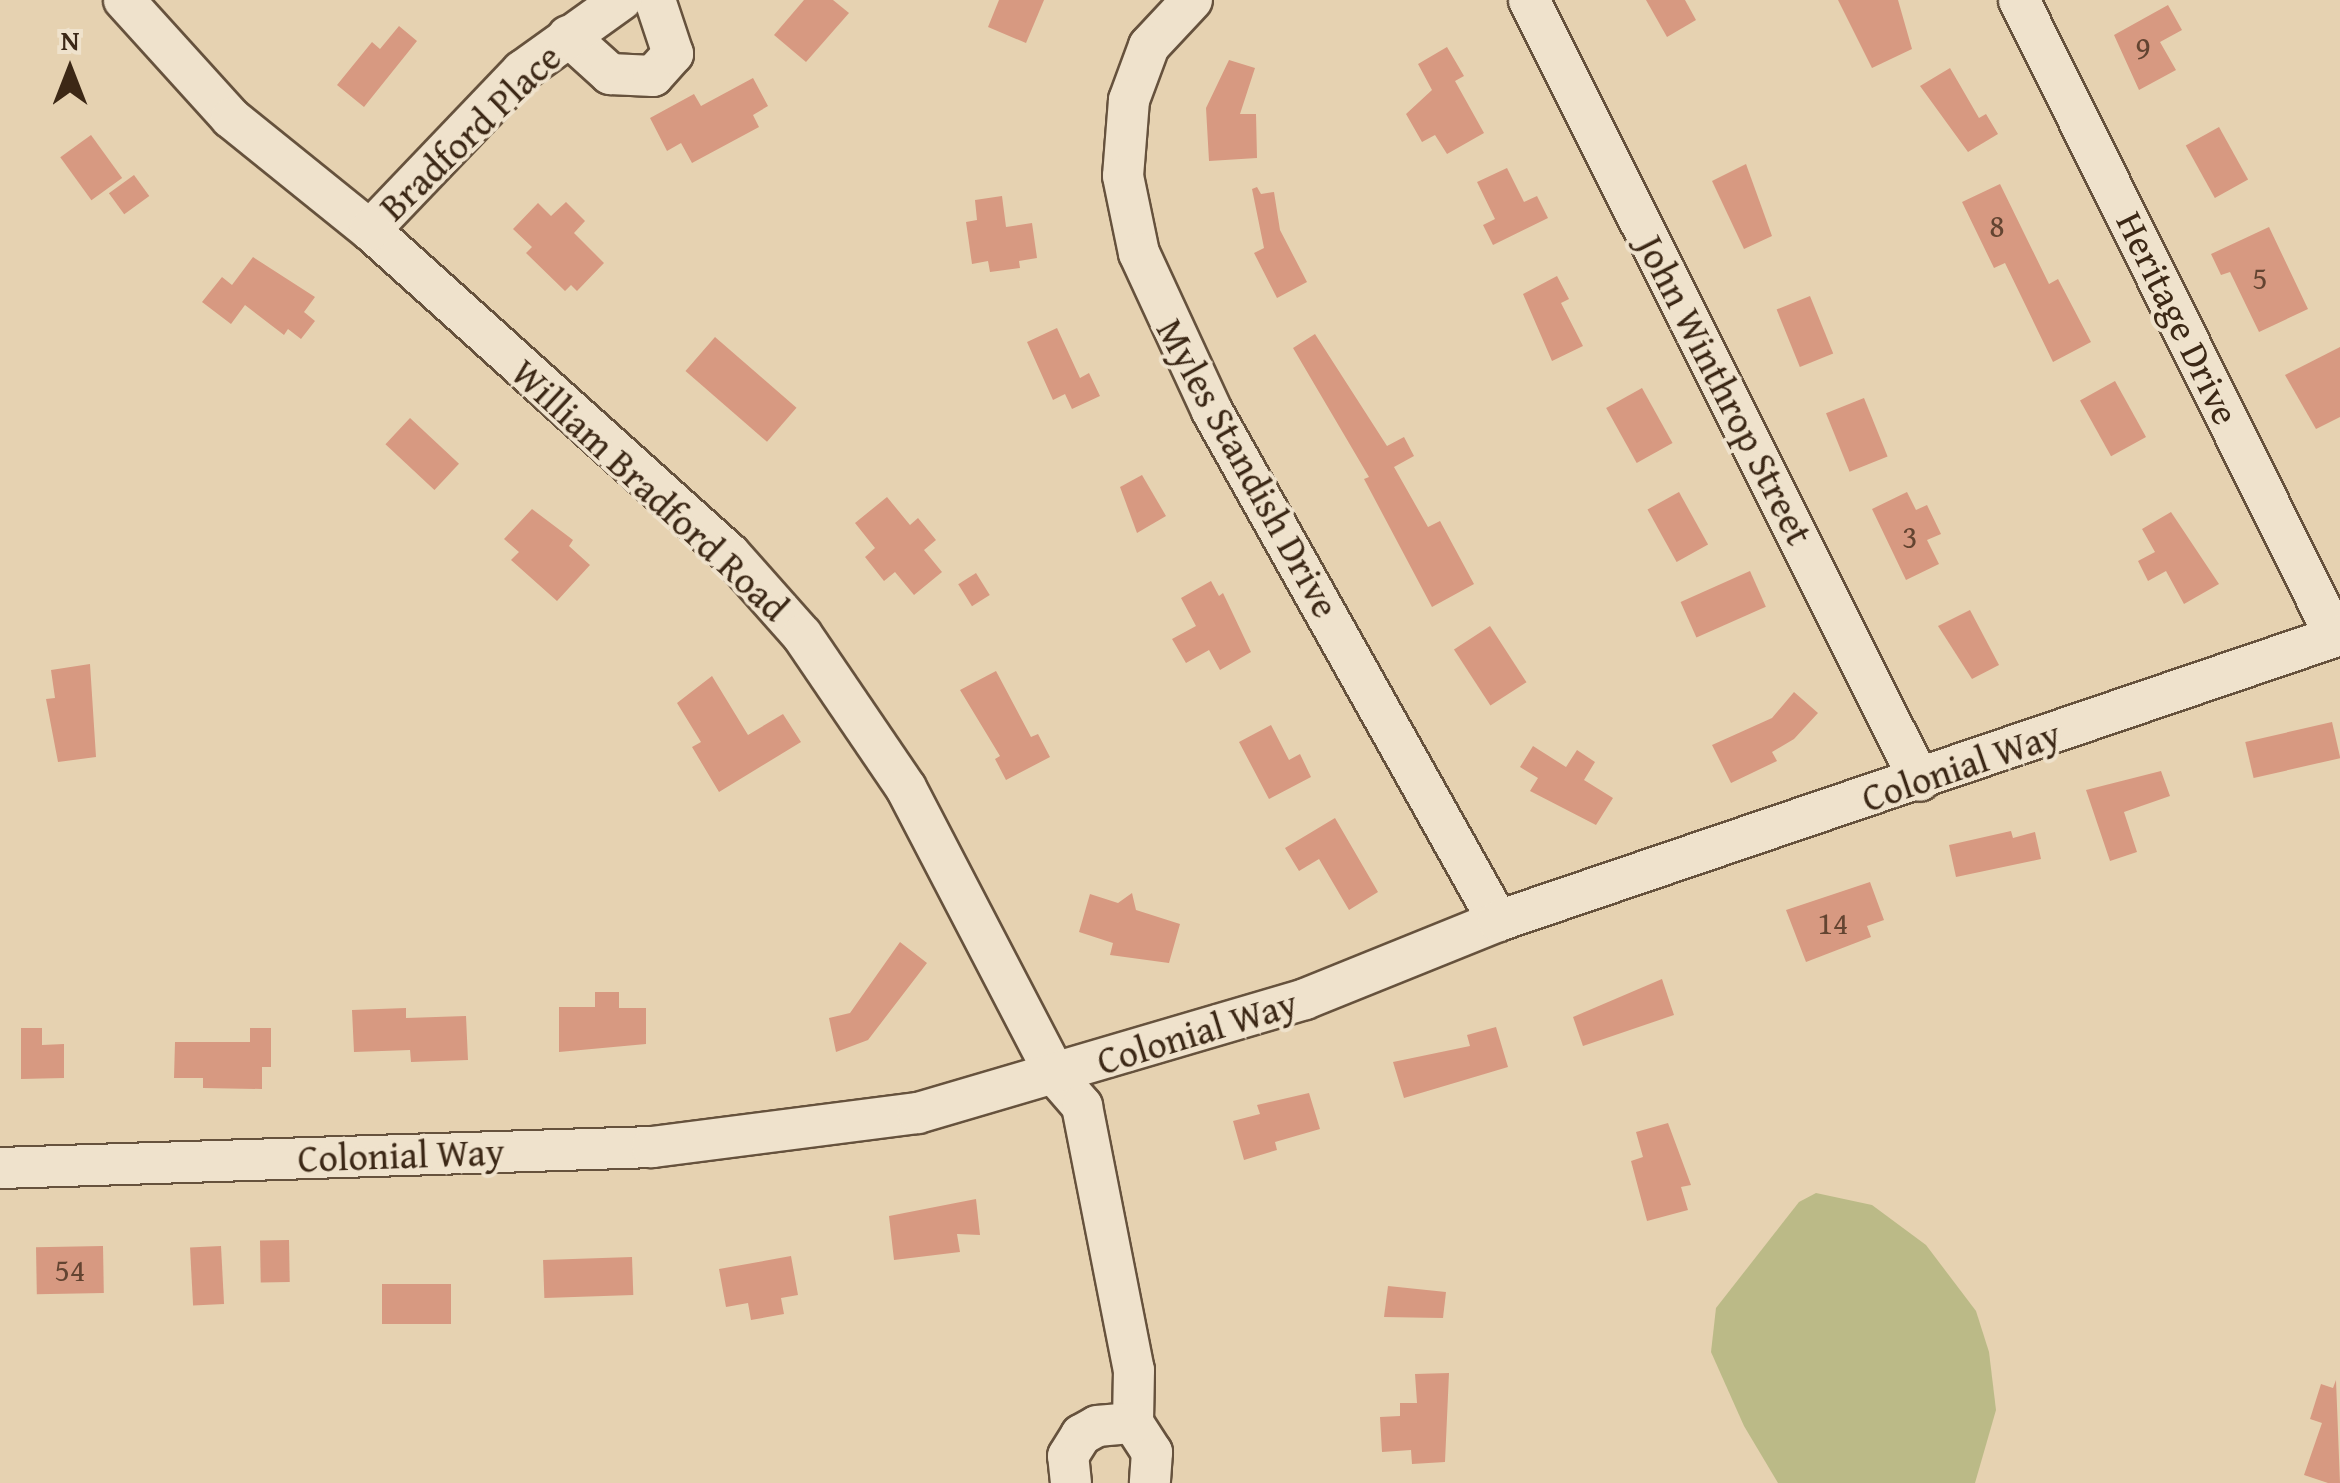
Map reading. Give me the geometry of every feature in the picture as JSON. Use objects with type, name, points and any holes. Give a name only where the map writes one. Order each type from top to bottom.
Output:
[{"type":"street","name":"William Bradford Road","points":[[124,0],[231,118],[370,230],[730,554],[802,635],[906,788],[1056,1076],[1082,1106],[1134,1370],[1133,1423]]},
{"type":"street","name":"Bradford Place","points":[[370,230],[522,71],[621,0]]},
{"type":"street","points":[[568,36],[610,74],[653,76],[673,54],[655,0]]},
{"type":"street","name":"Myles Standish Drive","points":[[1192,0],[1149,46],[1129,100],[1123,176],[1138,253],[1212,412],[1498,922]]},
{"type":"street","name":"John Winthrop Street","points":[[1529,0],[1920,781]]},
{"type":"street","name":"Heritage Drive","points":[[2019,0],[2338,636]]},
{"type":"street","name":"Colonial Way","points":[[0,1168],[685,1145],[918,1113],[1056,1076],[1306,998],[1498,922],[2338,636]]},
{"type":"street","points":[[1071,1483],[1068,1456],[1085,1430],[1133,1423],[1152,1452],[1150,1483]]},
{"type":"shaded area","points":[[1816,1193],[1872,1205],[1926,1245],[1976,1311],[1989,1352],[1996,1410],[1975,1483],[1778,1483],[1744,1426],[1711,1352],[1716,1308],[1799,1202]]},
{"type":"building","points":[[804,0],[833,0],[849,13],[806,62],[774,35]]},
{"type":"building","points":[[999,0],[1044,0],[1026,43],[988,27]]},
{"type":"building","points":[[1646,0],[1685,0],[1696,20],[1667,37]]},
{"type":"building","points":[[1838,0],[1898,0],[1912,49],[1872,68]]},
{"type":"building","points":[[2168,5],[2182,30],[2160,42],[2176,70],[2139,90],[2114,35]]},
{"type":"building","points":[[399,26],[417,41],[364,107],[337,85],[372,42],[380,49]]},
{"type":"building","points":[[1447,47],[1464,76],[1455,81],[1484,133],[1447,154],[1435,135],[1422,142],[1406,114],[1432,90],[1418,64]]},
{"type":"building","points":[[1229,60],[1255,68],[1240,114],[1256,114],[1257,158],[1209,161],[1206,108]]},
{"type":"building","points":[[1950,68],[1979,118],[1986,114],[1998,134],[1968,152],[1920,86]]},
{"type":"building","points":[[753,78],[768,106],[753,115],[759,127],[692,163],[681,143],[667,151],[650,118],[694,94],[701,106]]},
{"type":"building","points":[[2219,127],[2248,179],[2215,198],[2186,145]]},
{"type":"building","points":[[91,135],[122,178],[91,200],[60,157]]},
{"type":"building","points":[[1746,164],[1772,236],[1744,249],[1712,181]]},
{"type":"building","points":[[1507,168],[1524,202],[1537,196],[1548,218],[1493,245],[1483,225],[1495,219],[1477,182]]},
{"type":"building","points":[[134,175],[149,196],[124,214],[109,193]]},
{"type":"building","points":[[2000,184],[2049,284],[2058,279],[2091,342],[2053,362],[2005,263],[1994,268],[1962,202]]},
{"type":"building","points":[[1257,187],[1261,194],[1274,192],[1280,230],[1307,282],[1277,298],[1254,253],[1264,248],[1252,189]]},
{"type":"building","points":[[1002,196],[1006,227],[1032,223],[1037,258],[1019,261],[1020,268],[990,272],[988,261],[972,264],[966,222],[977,220],[975,200]]},
{"type":"building","points":[[566,202],[585,221],[574,233],[604,263],[577,291],[571,285],[565,291],[526,253],[532,247],[513,229],[538,203],[551,216]]},
{"type":"building","points":[[2269,227],[2308,309],[2259,332],[2230,272],[2221,275],[2211,254]]},
{"type":"building","points":[[253,257],[315,297],[304,312],[315,321],[301,339],[288,329],[284,335],[245,305],[231,324],[202,302],[222,277],[232,285]]},
{"type":"building","points":[[1557,276],[1569,299],[1561,303],[1583,346],[1552,361],[1523,294]]},
{"type":"building","points":[[1810,296],[1833,353],[1800,367],[1777,309]]},
{"type":"building","points":[[1057,328],[1080,378],[1089,373],[1100,396],[1072,409],[1065,394],[1053,400],[1027,342]]},
{"type":"building","points":[[1315,334],[1387,446],[1404,437],[1414,456],[1394,467],[1428,527],[1440,521],[1474,584],[1432,607],[1364,479],[1369,477],[1293,348]]},
{"type":"building","points":[[715,337],[797,408],[767,442],[685,371]]},
{"type":"building","points":[[2340,347],[2340,417],[2316,429],[2285,375]]},
{"type":"building","points":[[2115,381],[2146,437],[2111,456],[2080,400]]},
{"type":"building","points":[[1642,388],[1673,443],[1637,463],[1606,408]]},
{"type":"building","points":[[1864,398],[1888,456],[1850,472],[1826,413]]},
{"type":"building","points":[[410,418],[459,464],[434,490],[385,444]]},
{"type":"building","points":[[1142,475],[1166,516],[1137,533],[1120,487]]},
{"type":"building","points":[[1679,492],[1708,544],[1677,562],[1648,509]]},
{"type":"building","points":[[1907,492],[1916,510],[1927,505],[1941,534],[1927,540],[1939,564],[1906,580],[1872,509]]},
{"type":"building","points":[[887,497],[910,525],[918,518],[936,540],[924,550],[942,572],[914,595],[895,572],[884,581],[865,557],[875,548],[855,523]]},
{"type":"building","points":[[532,509],[573,540],[569,546],[590,565],[557,601],[511,560],[519,552],[504,539]]},
{"type":"building","points":[[2171,512],[2219,584],[2184,604],[2166,571],[2148,581],[2138,561],[2155,552],[2142,529]]},
{"type":"building","points":[[1750,571],[1766,607],[1696,638],[1681,602]]},
{"type":"building","points":[[976,573],[990,595],[972,606],[958,584]]},
{"type":"building","points":[[1211,581],[1219,596],[1223,593],[1251,652],[1220,670],[1209,650],[1186,663],[1172,639],[1196,626],[1181,598]]},
{"type":"building","points":[[1970,610],[1999,665],[1972,679],[1938,626]]},
{"type":"building","points":[[1490,626],[1526,682],[1490,706],[1454,649]]},
{"type":"building","points":[[90,664],[96,757],[58,762],[46,699],[55,698],[51,670]]},
{"type":"building","points":[[996,671],[1031,737],[1038,734],[1050,757],[1006,780],[995,759],[1000,756],[960,690]]},
{"type":"building","points":[[712,676],[748,735],[783,714],[801,742],[719,792],[692,747],[701,742],[677,703]]},
{"type":"building","points":[[1794,692],[1818,713],[1794,739],[1772,752],[1777,761],[1731,783],[1712,745],[1772,718]]},
{"type":"building","points":[[2332,722],[2340,758],[2254,778],[2245,742]]},
{"type":"building","points":[[1271,725],[1289,760],[1300,754],[1311,777],[1269,799],[1239,742]]},
{"type":"building","points":[[1533,746],[1566,767],[1577,750],[1595,762],[1584,780],[1613,798],[1596,825],[1530,791],[1538,778],[1520,767]]},
{"type":"building","points":[[2161,771],[2170,796],[2124,812],[2137,852],[2110,861],[2086,790]]},
{"type":"building","points":[[1335,818],[1378,892],[1349,910],[1319,859],[1299,871],[1285,848]]},
{"type":"building","points":[[2011,831],[2013,838],[2035,832],[2041,859],[1956,877],[1949,845]]},
{"type":"building","points":[[1870,882],[1884,920],[1867,926],[1871,937],[1806,962],[1786,910]]},
{"type":"building","points":[[1132,893],[1136,910],[1180,924],[1169,963],[1110,955],[1113,943],[1079,932],[1090,894],[1118,903]]},
{"type":"building","points":[[900,942],[927,963],[868,1040],[836,1052],[829,1018],[850,1013]]},
{"type":"building","points":[[1662,979],[1674,1015],[1583,1046],[1573,1017]]},
{"type":"building","points":[[595,992],[619,992],[619,1008],[646,1008],[646,1044],[559,1052],[559,1007],[595,1007]]},
{"type":"building","points":[[406,1008],[406,1018],[466,1016],[468,1060],[411,1062],[410,1050],[354,1052],[352,1010]]},
{"type":"building","points":[[1496,1027],[1508,1067],[1404,1098],[1393,1062],[1470,1046],[1467,1035]]},
{"type":"building","points":[[21,1028],[42,1028],[42,1045],[64,1044],[64,1078],[21,1079]]},
{"type":"building","points":[[250,1028],[271,1028],[271,1067],[262,1067],[262,1089],[203,1088],[203,1078],[174,1078],[175,1042],[250,1042]]},
{"type":"building","points":[[1309,1093],[1320,1129],[1275,1142],[1277,1150],[1244,1160],[1233,1121],[1260,1114],[1257,1105]]},
{"type":"building","points":[[1668,1123],[1691,1185],[1681,1187],[1688,1210],[1647,1221],[1631,1161],[1643,1157],[1636,1132]]},
{"type":"building","points":[[976,1199],[980,1235],[957,1234],[960,1252],[894,1260],[889,1216]]},
{"type":"building","points":[[289,1240],[290,1282],[261,1282],[260,1241]]},
{"type":"building","points":[[103,1246],[104,1293],[37,1294],[36,1247]]},
{"type":"building","points":[[221,1246],[224,1304],[193,1306],[190,1248]]},
{"type":"building","points":[[791,1256],[798,1295],[781,1298],[784,1314],[751,1320],[748,1303],[726,1307],[719,1269]]},
{"type":"building","points":[[632,1257],[633,1295],[544,1298],[543,1260]]},
{"type":"building","points":[[382,1284],[451,1284],[451,1324],[382,1324]]},
{"type":"building","points":[[1388,1286],[1446,1292],[1443,1318],[1384,1317]]},
{"type":"building","points":[[1449,1373],[1445,1462],[1412,1464],[1411,1450],[1382,1452],[1380,1417],[1400,1416],[1400,1403],[1417,1403],[1415,1374]]},
{"type":"building","points":[[2336,1380],[2340,1483],[2328,1483],[2304,1475],[2322,1423],[2310,1419],[2321,1384],[2333,1388]]}]
